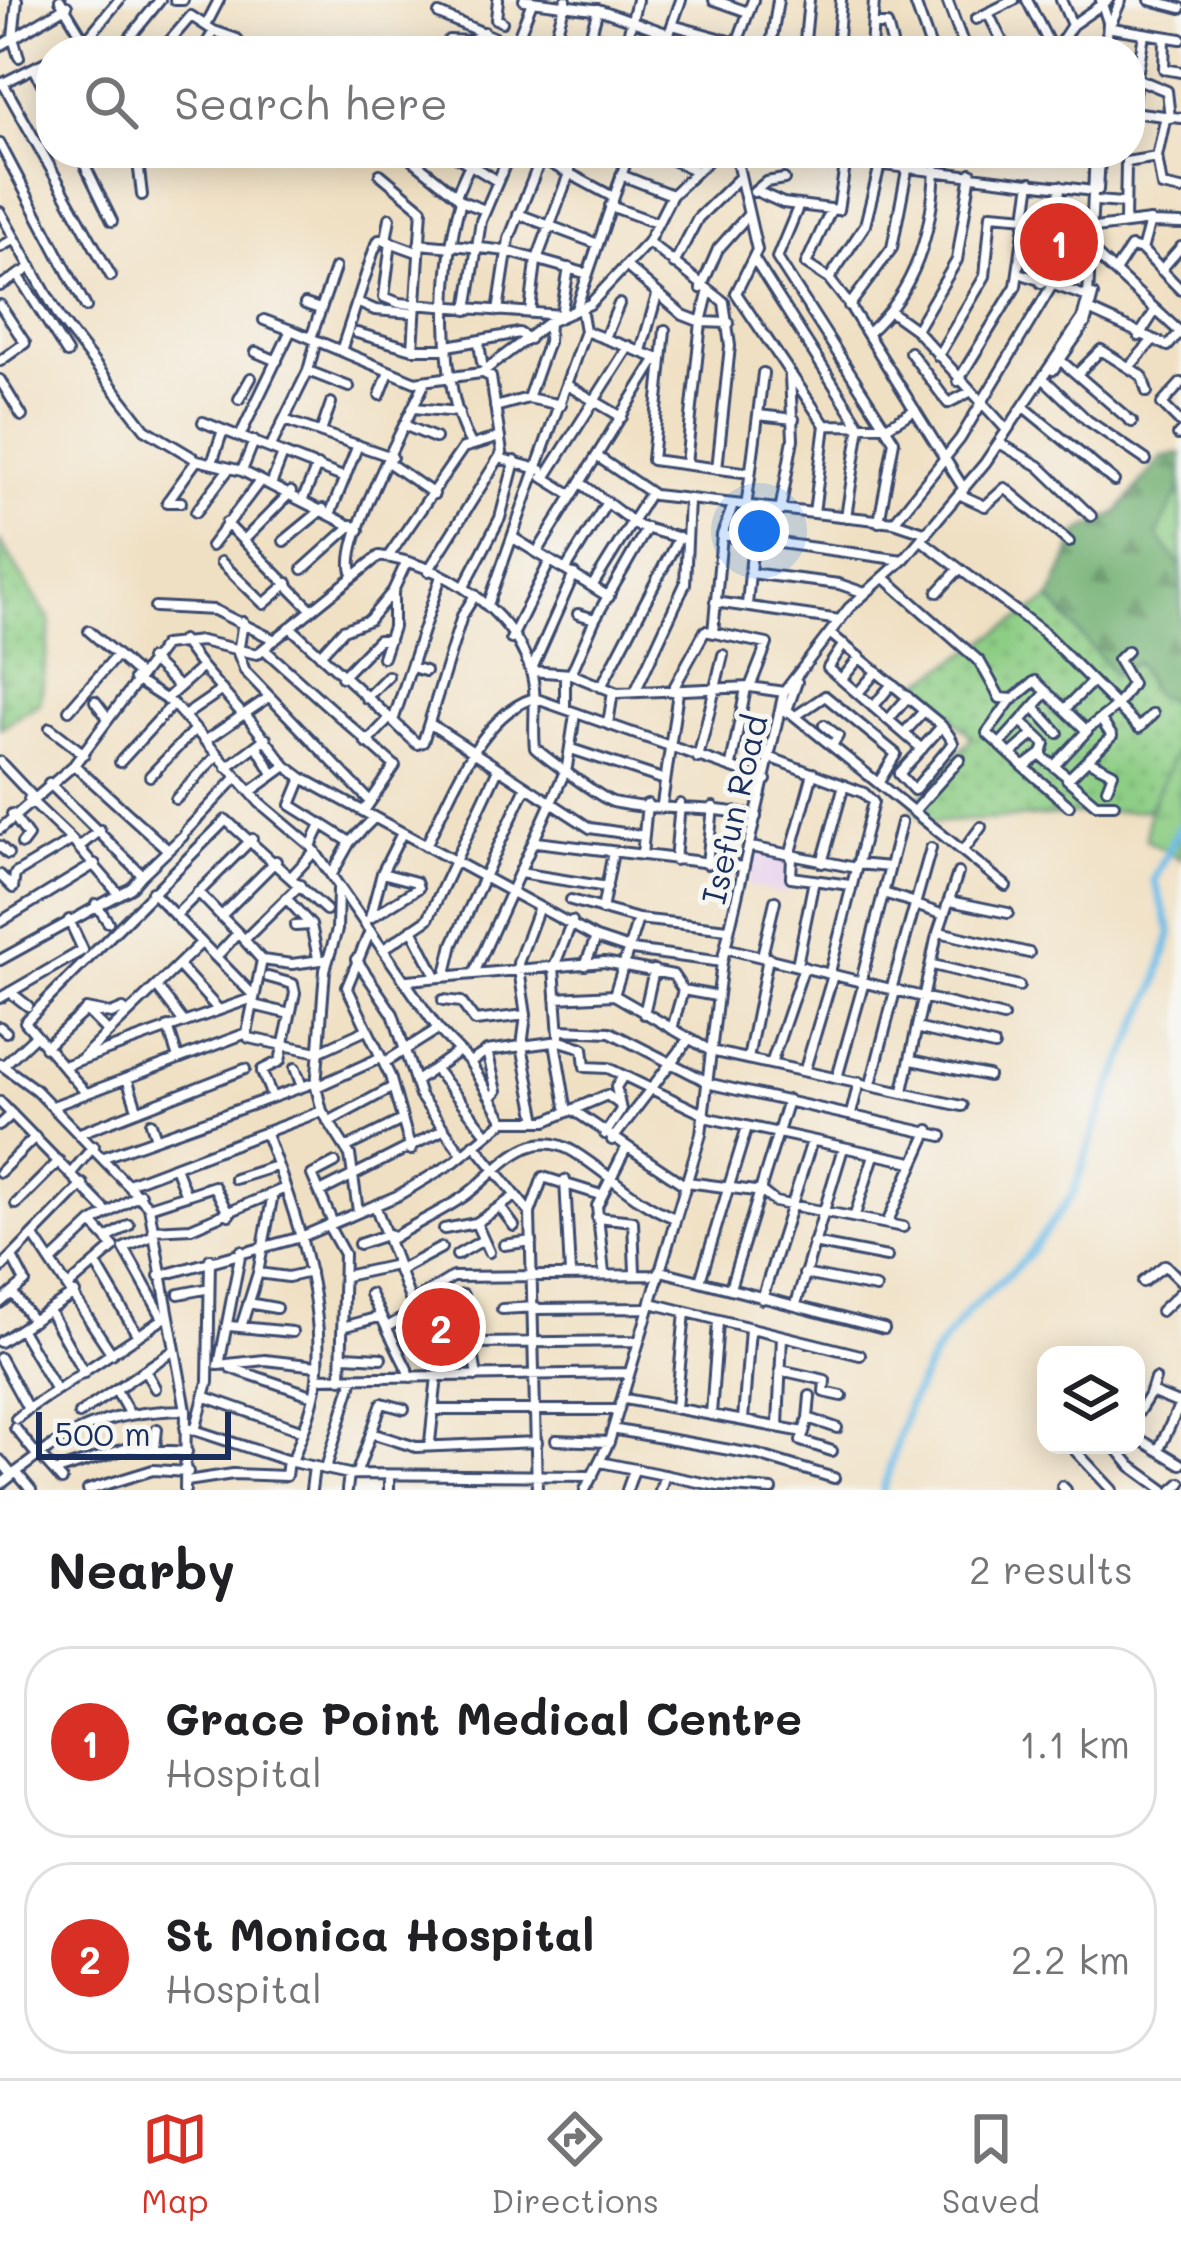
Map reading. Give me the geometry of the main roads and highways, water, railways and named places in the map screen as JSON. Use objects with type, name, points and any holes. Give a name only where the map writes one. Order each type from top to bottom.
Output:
[{"type":"waterway","points":[[883,1490],[908,1406],[935,1353],[969,1310],[1025,1259],[1073,1194],[1104,1103],[1156,986],[1171,932],[1154,880],[1181,825]]},
{"type":"place","name":"Grace Point Medical Centre","points":[[1059,242]]},
{"type":"place","name":"St Monica Hospital","points":[[441,1327]]}]
